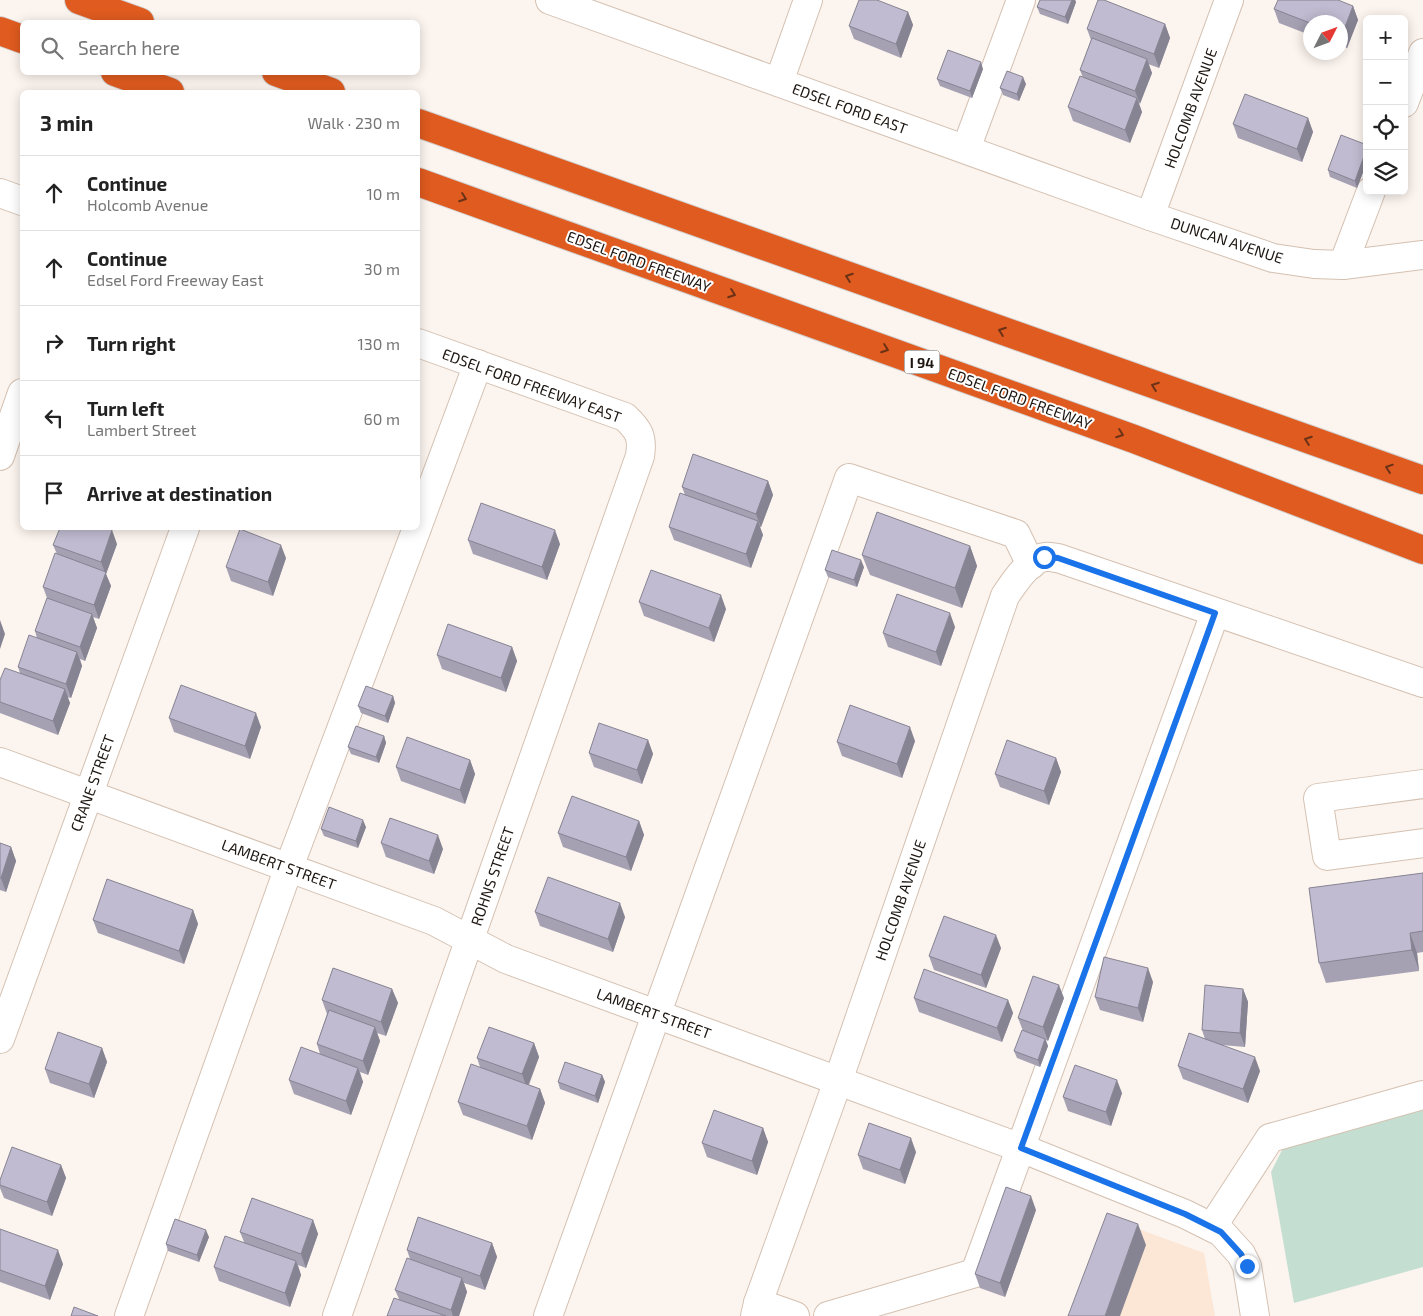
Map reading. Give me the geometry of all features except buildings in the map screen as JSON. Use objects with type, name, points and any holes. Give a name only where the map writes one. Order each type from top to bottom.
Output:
[{"type":"highway","points":[[78,0],[134,20]]},
{"type":"highway","points":[[0,31],[20,38]]},
{"type":"highway","points":[[123,75],[164,90]]},
{"type":"highway","points":[[284,75],[326,90]]},
{"type":"highway","points":[[420,125],[1423,480]]},
{"type":"highway","name":"EDSEL FORD FREEWAY","points":[[420,183],[1134,439],[1423,550]]},
{"type":"street","name":"EDSEL FORD EAST","points":[[550,0],[601,9],[779,82],[1150,216]]},
{"type":"street","points":[[779,82],[808,0]]},
{"type":"street","points":[[966,149],[1021,0]]},
{"type":"street","name":"HOLCOMB AVENUE","points":[[1150,216],[1230,0]]},
{"type":"street","points":[[1408,92],[1423,53]]},
{"type":"street","points":[[0,193],[20,200]]},
{"type":"street","points":[[1343,265],[1369,195]]},
{"type":"street","name":"DUNCAN AVENUE","points":[[1150,216],[1273,258],[1314,264],[1343,265],[1423,255]]},
{"type":"street","name":"EDSEL FORD FREEWAY EAST","points":[[420,343],[625,417],[637,428],[640,436]]},
{"type":"street","points":[[420,518],[478,364]]},
{"type":"street","points":[[0,456],[20,399]]},
{"type":"street","name":"ROHNS STREET","points":[[337,1316],[640,456],[642,445],[640,436]]},
{"type":"street","points":[[548,1316],[849,478],[1016,534],[1031,565]]},
{"type":"street","name":"CRANE STREET","points":[[0,1039],[184,530]]},
{"type":"street","points":[[129,1316],[289,867],[415,530]]},
{"type":"street","name":"HOLCOMB AVENUE","points":[[756,1309],[838,1081],[1005,596],[1017,578],[1031,565],[1044,557],[1058,558],[1215,613]]},
{"type":"street","points":[[828,1316],[975,1273],[1215,613],[1423,683]]},
{"type":"street","name":"LAMBERT STREET","points":[[0,762],[434,921],[506,959],[1021,1148],[1185,1214],[1221,1232],[1241,1254],[1247,1266],[1255,1316]]},
{"type":"street","points":[[1423,784],[1318,798],[1327,856],[1423,842]]},
{"type":"street","points":[[1212,1227],[1270,1138],[1423,1096]]},
{"type":"street","points":[[756,1309],[795,1316]]},
{"type":"shaded area","points":[[1114,1220],[1204,1253],[1215,1316],[1079,1316]]},
{"type":"green space","points":[[1423,1110],[1423,1267],[1294,1303],[1271,1172],[1285,1144]]},
{"type":"route","points":[[1044,557],[1058,558],[1215,613],[1021,1148],[1185,1214],[1221,1232],[1241,1254],[1247,1266]]}]
